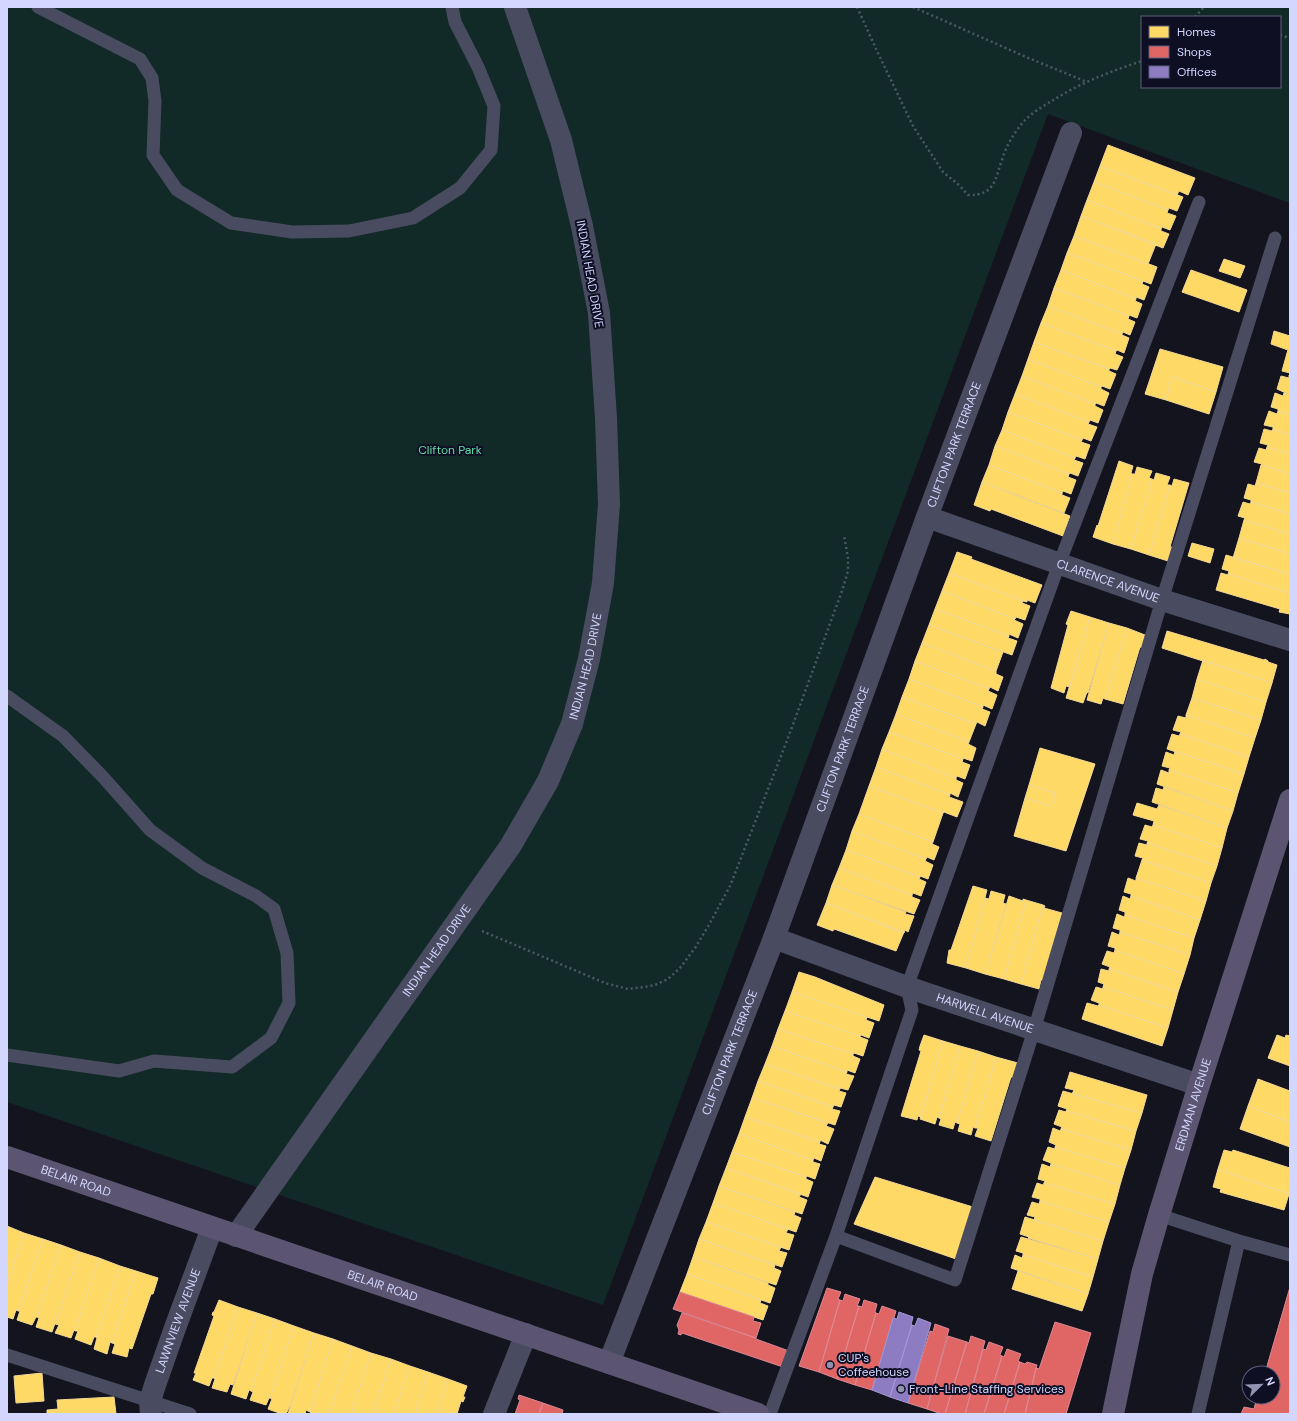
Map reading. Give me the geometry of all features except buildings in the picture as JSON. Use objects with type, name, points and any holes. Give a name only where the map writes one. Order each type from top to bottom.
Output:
[{"type":"main road","name":"ERDMAN AVENUE","points":[[1113,1414],[1142,1274],[1159,1215],[1290,800]]},
{"type":"main road","name":"BELAIR ROAD","points":[[7,1157],[758,1414]]},
{"type":"street","name":"INDIAN HEAD DRIVE","points":[[236,1236],[511,845],[548,781],[572,724],[589,659],[603,583],[609,504],[606,418],[599,313],[582,226],[561,140],[515,7]]},
{"type":"street","name":"CLIFTON PARK TERRACE","points":[[609,1363],[774,938],[927,517],[1071,133]]},
{"type":"street","name":"CLARENCE AVENUE","points":[[927,517],[1162,600],[1290,640]]},
{"type":"street","name":"HARWELL AVENUE","points":[[774,938],[907,987],[1199,1085]]},
{"type":"street","name":"LAWNVIEW AVENUE","points":[[151,1407],[175,1328],[212,1228]]},
{"type":"street","points":[[494,1414],[526,1334]]},
{"type":"lane","points":[[38,7],[140,59],[152,78],[155,101],[153,155],[177,190],[231,223],[292,232],[349,231],[413,218],[460,188],[491,150],[494,106],[478,67],[455,22],[452,7]]},
{"type":"lane","points":[[770,1414],[836,1236],[912,1010],[907,987],[1059,564],[1199,202]]},
{"type":"lane","points":[[836,1236],[955,1280],[1034,1030],[1162,600],[1275,238]]},
{"type":"lane","points":[[7,696],[63,736],[103,777],[150,830],[202,868],[256,896],[274,909],[287,953],[289,1003],[271,1038],[232,1067],[154,1061],[119,1071],[7,1056]]},
{"type":"lane","points":[[1159,1215],[1239,1241],[1290,1255]]},
{"type":"lane","points":[[1198,1414],[1239,1241]]},
{"type":"lane","points":[[7,1355],[151,1407],[190,1414]]},
{"type":"path","points":[[857,7],[913,126],[943,172],[959,185],[968,195],[978,195],[990,190],[998,176],[1003,156],[1013,137],[1025,120],[1042,106],[1069,90],[1141,61]]},
{"type":"path","points":[[913,7],[1087,82]]},
{"type":"path","points":[[1196,16],[1204,7]]},
{"type":"path","points":[[458,921],[605,983],[628,988],[644,988],[656,985],[668,979],[680,968],[710,923],[730,886],[788,738],[848,571],[848,558],[844,535]]},
{"type":"green space","name":"Clifton Park","points":[[7,7],[1290,7],[1290,203],[1048,114],[603,1305],[7,1102]]},
{"type":"place","name":"CUP's Coffeehouse","points":[[830,1365]]},
{"type":"place","name":"Front-Line Staffing Services","points":[[901,1389]]}]
